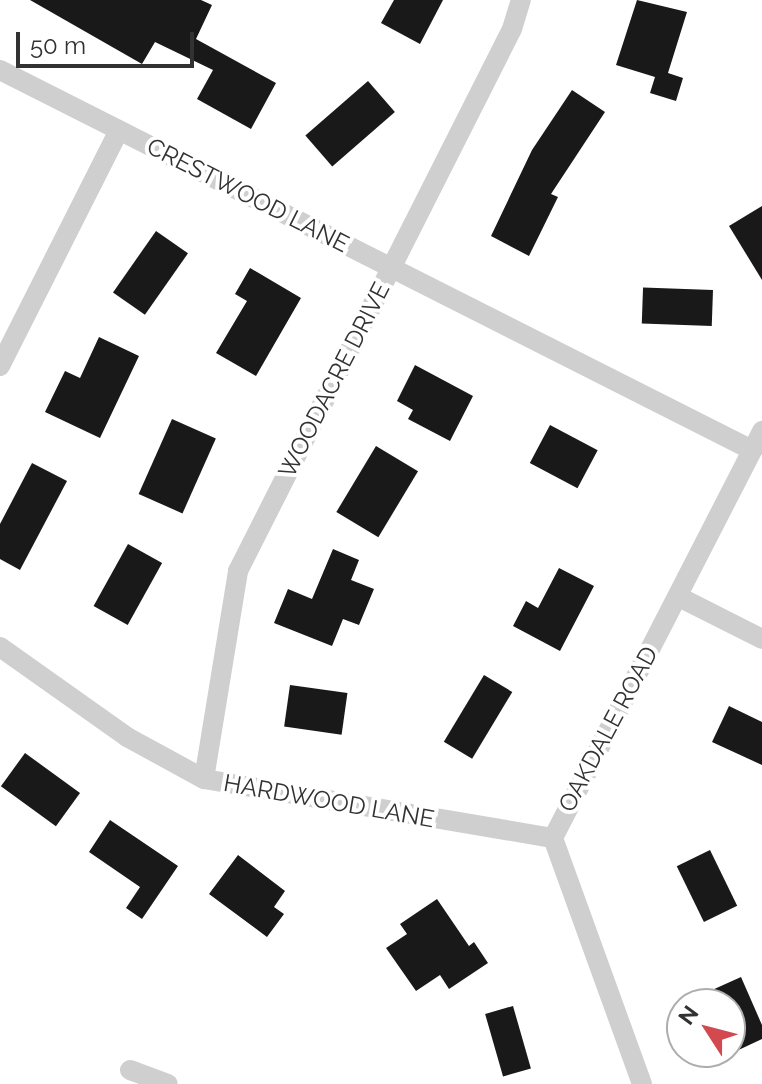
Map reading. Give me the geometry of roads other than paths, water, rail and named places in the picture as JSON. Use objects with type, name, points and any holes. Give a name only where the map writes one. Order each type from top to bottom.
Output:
[{"type":"street","name":"WOODACRE DRIVE","points":[[204,779],[238,571],[392,267],[521,0]]},
{"type":"street","name":"CRESTWOOD LANE","points":[[0,70],[752,450]]},
{"type":"street","points":[[0,366],[119,130]]},
{"type":"street","name":"OAKDALE ROAD","points":[[642,1084],[553,838],[762,431]]},
{"type":"street","points":[[679,597],[762,639]]},
{"type":"street","name":"HARDWOOD LANE","points":[[0,647],[127,737],[204,779],[553,838]]},
{"type":"street","points":[[130,1070],[168,1084]]}]
